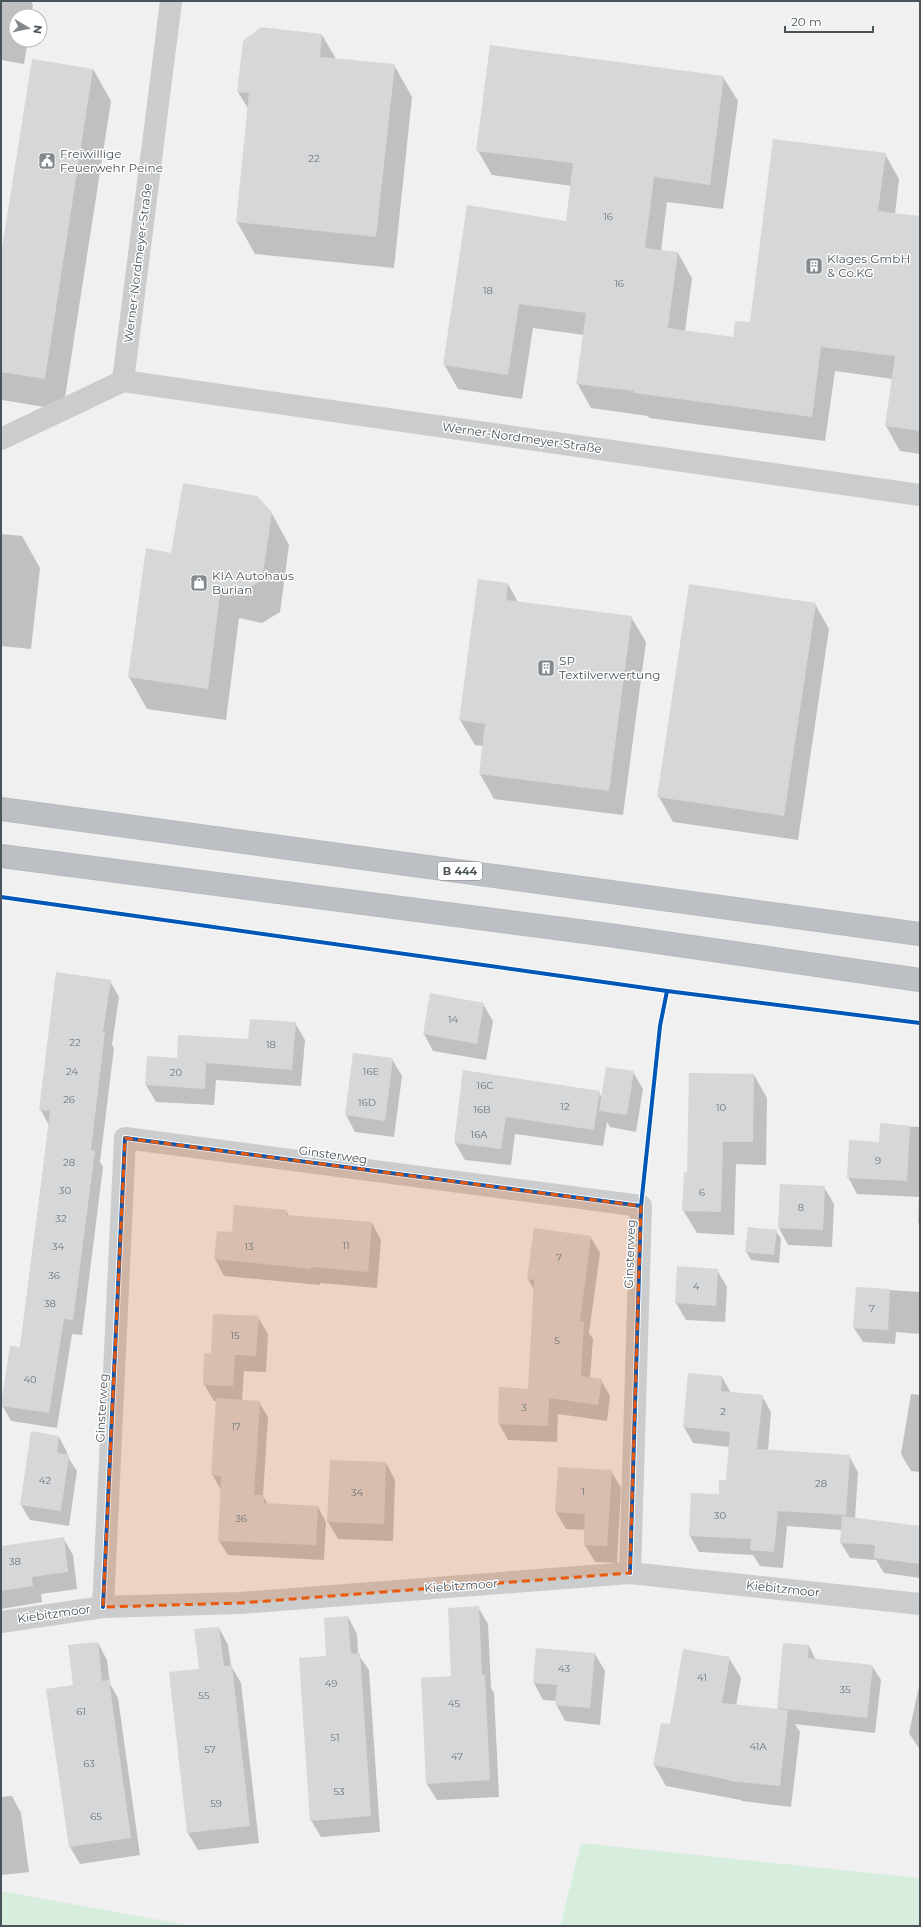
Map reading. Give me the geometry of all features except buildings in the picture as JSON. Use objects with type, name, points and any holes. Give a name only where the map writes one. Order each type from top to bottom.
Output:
[{"type":"highway","name":"B 444","points":[[1,809],[920,934]]},
{"type":"highway","points":[[1,856],[609,935],[920,980]]},
{"type":"street","name":"Werner-Nordmeyer-Straße","points":[[172,1],[123,381],[920,495]]},
{"type":"street","points":[[1,439],[123,381]]},
{"type":"street","name":"Ginsterweg","points":[[103,1607],[125,1138],[641,1206],[630,1573]]},
{"type":"street","name":"Kiebitzmoor","points":[[1,1622],[103,1607],[240,1603],[630,1573],[920,1604]]},
{"type":"highlighted area","points":[[125,1138],[641,1206],[630,1573],[240,1603],[103,1607]]},
{"type":"green space","points":[[581,1843],[920,1878],[920,1926],[560,1926]]},
{"type":"green space","points":[[1,1891],[192,1926],[1,1926]]},
{"type":"cycle path","points":[[1,897],[667,991],[920,1023]]},
{"type":"cycle path","points":[[641,1206],[660,1026],[667,991]]},
{"type":"cycle path","points":[[103,1607],[125,1138],[641,1206],[630,1573]]},
{"type":"place","name":"Freiwillige Feuerwehr Peine","points":[[47,161]]},
{"type":"place","name":"Klages GmbH & Co.KG","points":[[814,266]]},
{"type":"place","name":"KIA Autohaus Burian","points":[[199,583]]},
{"type":"place","name":"SP Textilverwertung","points":[[546,668]]}]
